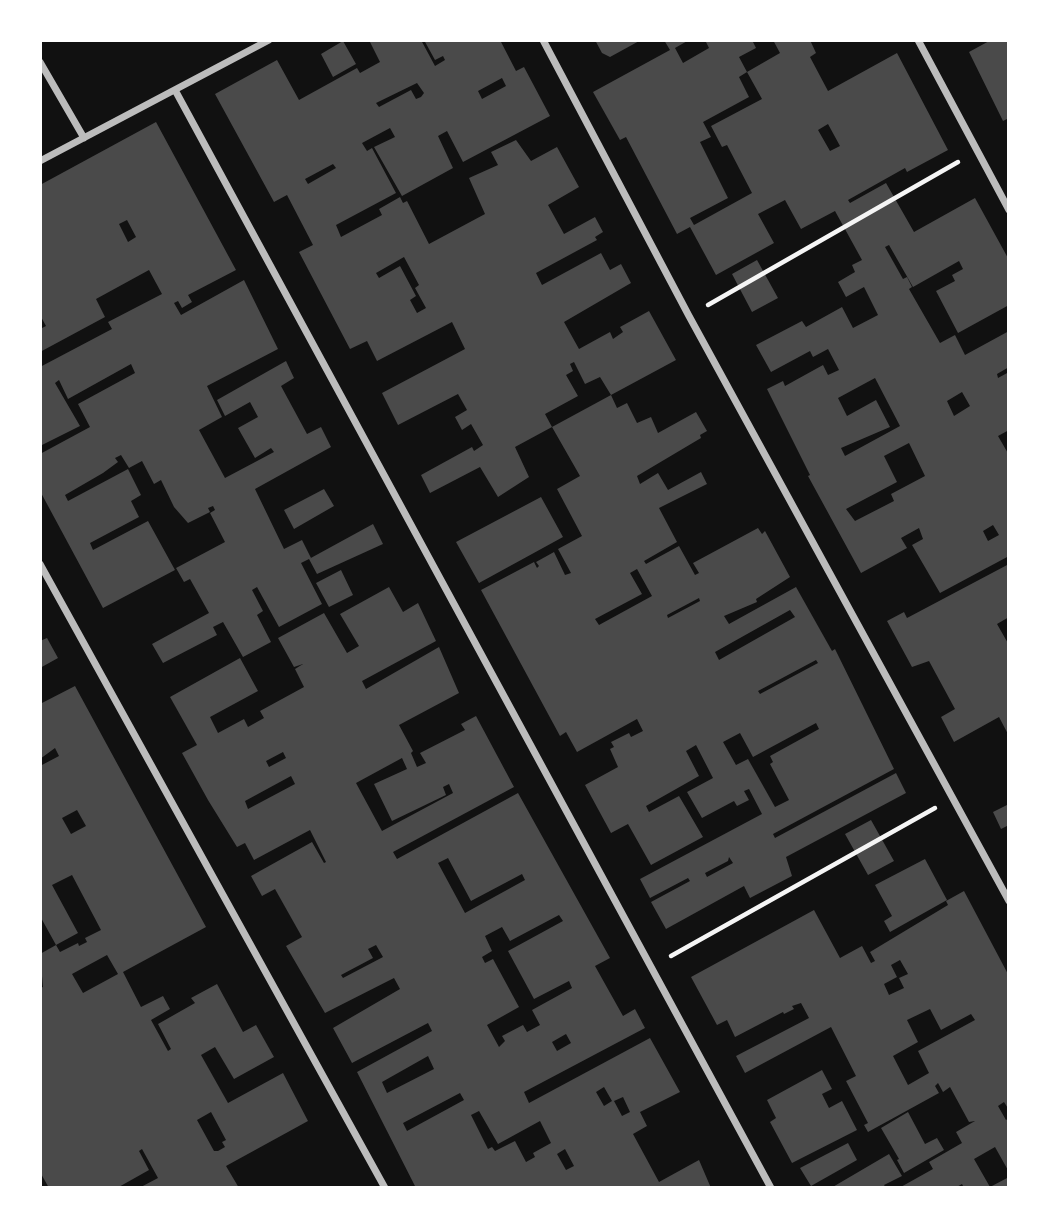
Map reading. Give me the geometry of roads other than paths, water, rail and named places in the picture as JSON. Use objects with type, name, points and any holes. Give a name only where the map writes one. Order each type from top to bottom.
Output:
[{"type":"street","points":[[40,161],[269,40]]},
{"type":"street","points":[[543,40],[689,316],[1009,901]]},
{"type":"street","points":[[918,40],[1009,210]]},
{"type":"street","points":[[40,62],[84,138]]},
{"type":"street","points":[[175,90],[771,1188]]},
{"type":"street","points":[[40,564],[385,1188]]}]
